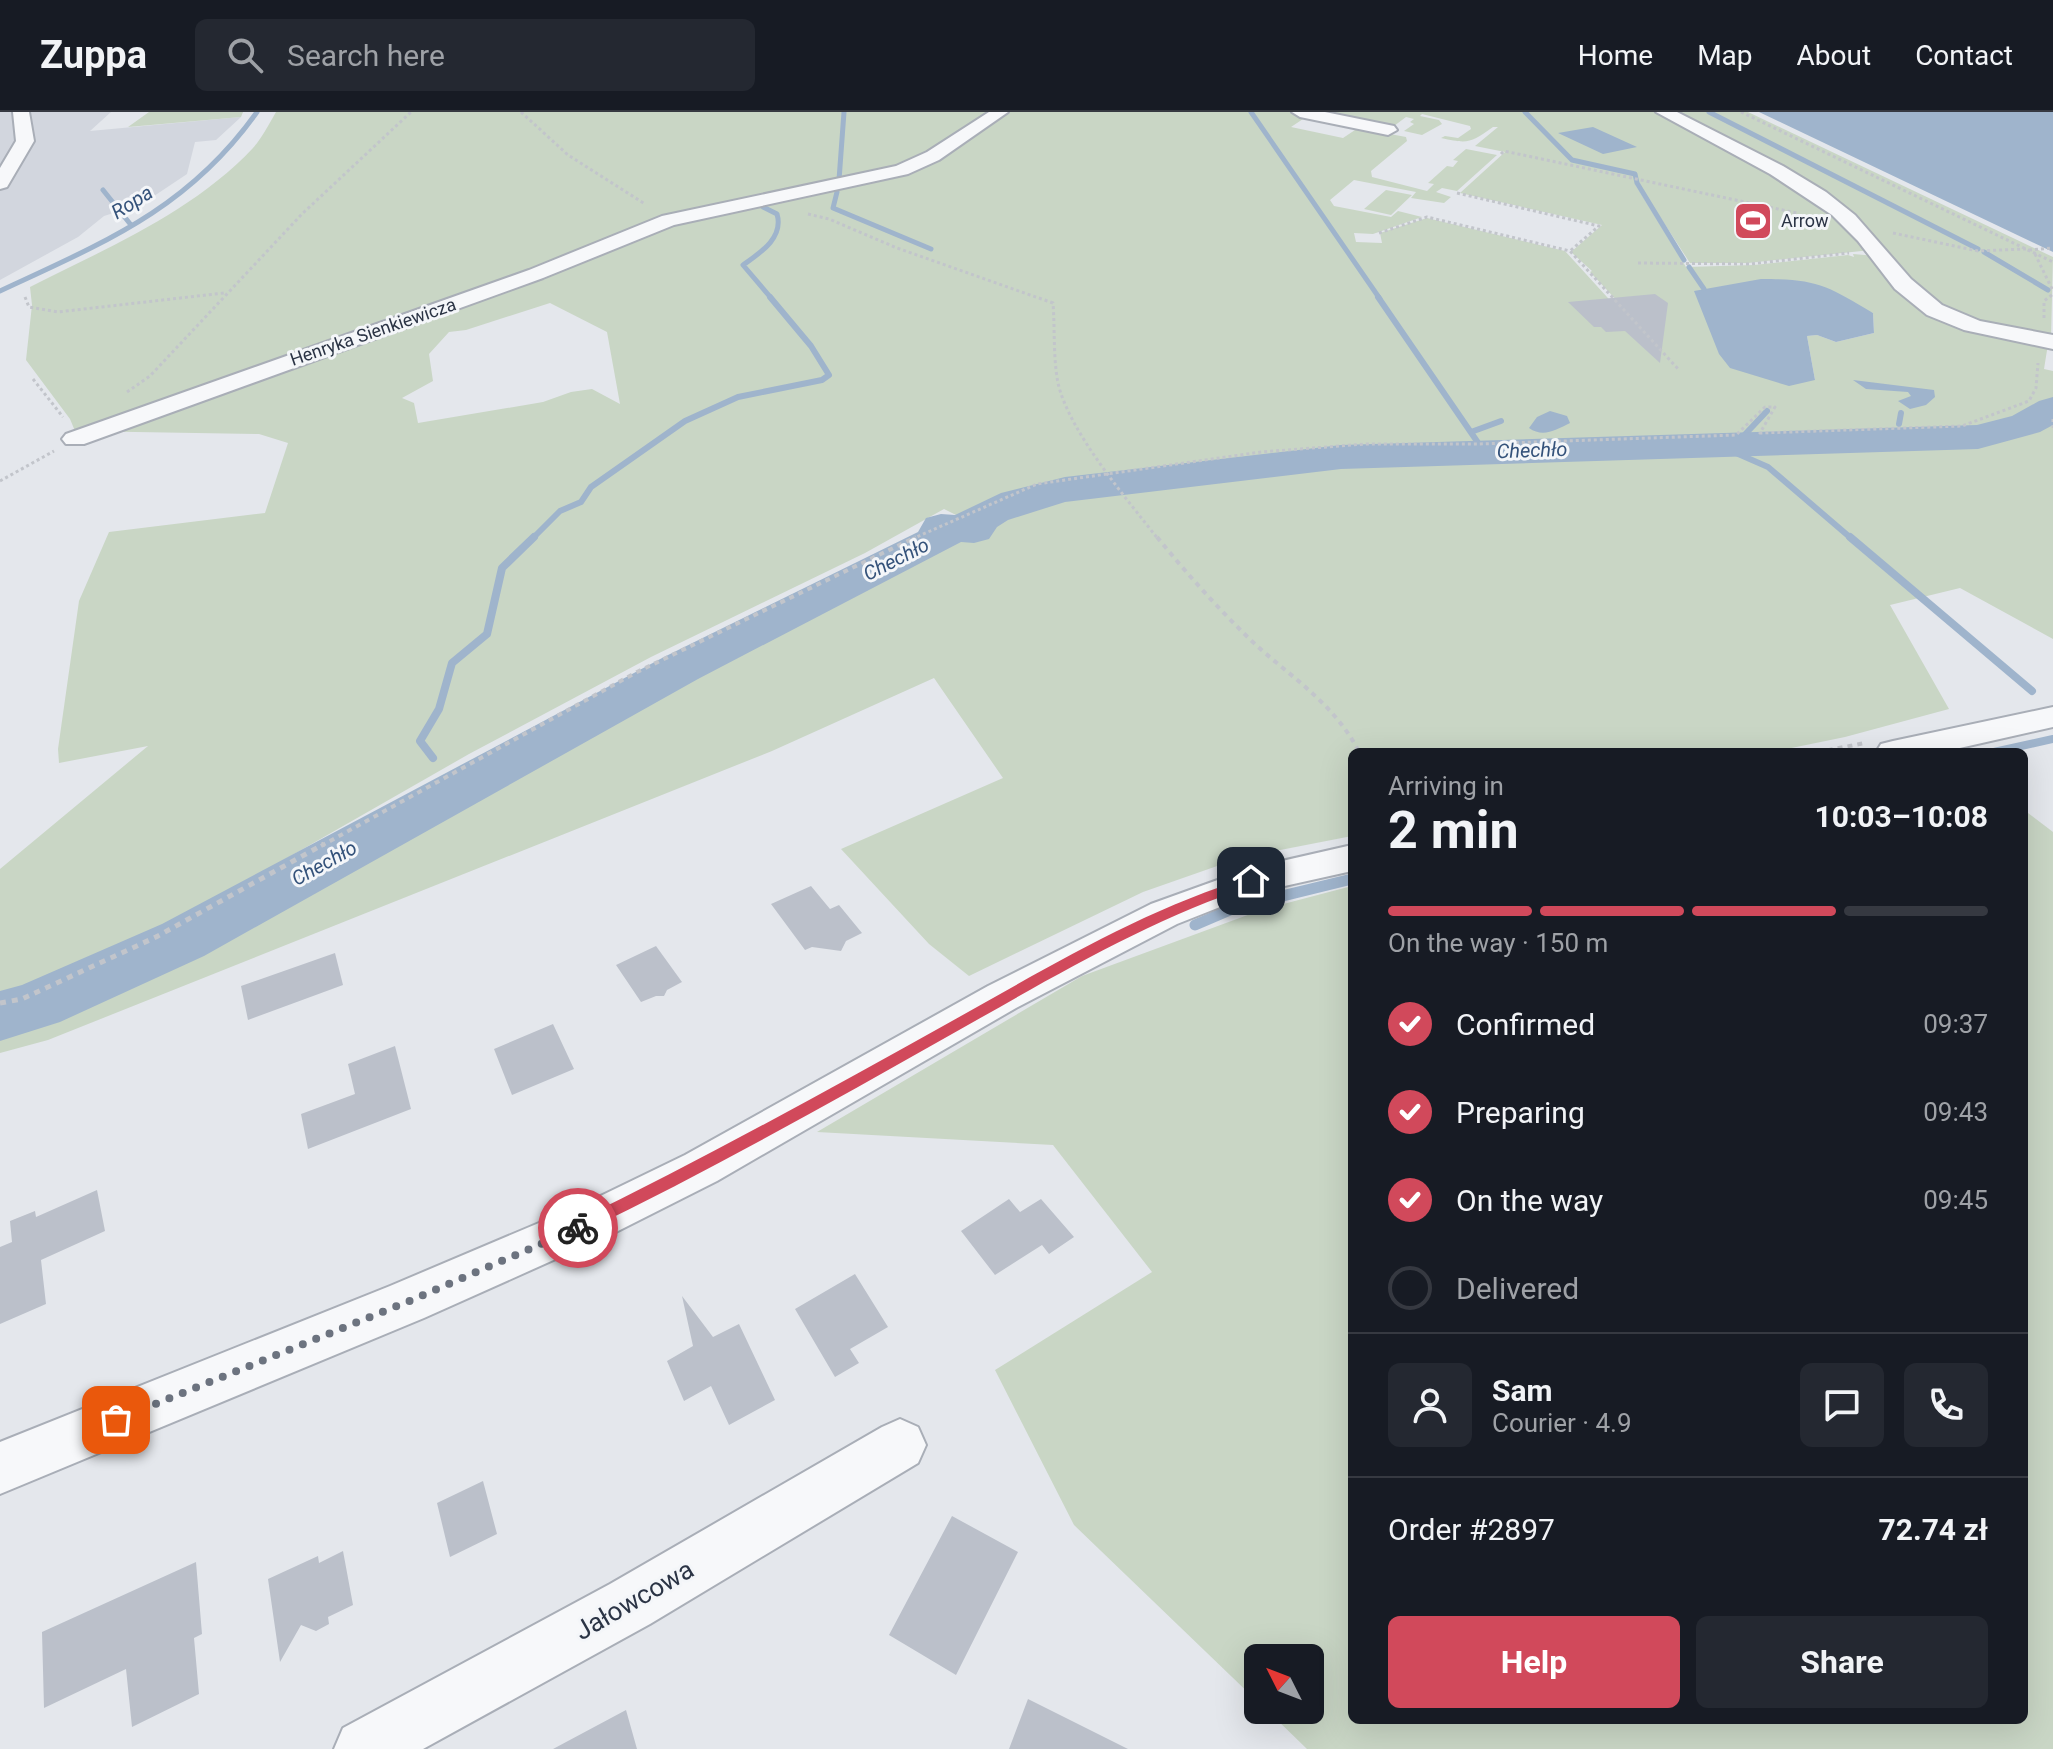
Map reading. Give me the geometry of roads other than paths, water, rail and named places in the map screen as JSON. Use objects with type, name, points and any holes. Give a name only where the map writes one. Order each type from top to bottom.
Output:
[{"type":"street","points":[[0,183],[25,141],[21,112]]},
{"type":"street","name":"Henryka Sienkiewicza","points":[[75,439],[536,274],[669,220],[902,170],[933,156],[1000,112]]},
{"type":"street","points":[[1300,112],[1388,130]]},
{"type":"street","points":[[1664,112],[1841,211],[1904,285],[1934,310],[1985,329],[2050,341]]},
{"type":"street","points":[[1911,748],[2053,717]]},
{"type":"street","points":[[0,1468],[407,1302],[600,1218],[701,1168],[1002,997],[1164,914],[1251,881],[1348,859]]},
{"type":"street","name":"Jałowcowa","points":[[364,1749],[630,1604],[900,1445]]},
{"type":"water","points":[[1759,112],[2053,112],[2053,252]]},
{"type":"water","points":[[1593,127],[1637,147],[1603,154],[1558,133]]},
{"type":"water","points":[[1761,279],[1809,282],[1832,290],[1873,313],[1874,333],[1836,342],[1817,335],[1807,336],[1815,380],[1789,386],[1730,368],[1719,354],[1694,291]]},
{"type":"water","points":[[1853,380],[1934,390],[1935,397],[1926,405],[1910,409],[1898,401],[1911,396],[1908,392],[1866,389]]},
{"type":"water","points":[[1550,411],[1567,416],[1570,423],[1544,433],[1529,428],[1537,417]]},
{"type":"waterway","name":"Ropa","points":[[0,291],[142,220],[202,174],[257,112]]},
{"type":"waterway","points":[[839,180],[844,112]]},
{"type":"waterway","points":[[1251,112],[1380,299]]},
{"type":"waterway","points":[[1525,112],[1572,160],[1635,174],[1637,183],[1684,260]]},
{"type":"waterway","points":[[1709,112],[1978,249]]},
{"type":"waterway","points":[[103,190],[131,225]]},
{"type":"waterway","points":[[837,192],[833,208],[931,249]]},
{"type":"waterway","points":[[763,207],[777,214],[777,230],[769,244],[743,265],[772,299]]},
{"type":"waterway","points":[[1984,252],[2048,290]]},
{"type":"waterway","points":[[1689,267],[1704,289]]},
{"type":"waterway","points":[[534,537],[560,511],[581,502],[591,487],[685,421],[738,397],[822,380],[829,375],[811,346],[770,297]]},
{"type":"waterway","points":[[1378,297],[1483,450]]},
{"type":"waterway","name":"Chechło","points":[[0,1016],[38,1005],[183,940],[681,668],[943,536],[939,533],[941,527],[974,530],[976,528],[971,523],[1016,502],[1090,486],[1366,455],[1978,437],[2026,424],[2053,409]]},
{"type":"waterway","points":[[1735,445],[1767,411]]},
{"type":"waterway","points":[[1899,424],[1901,413]]},
{"type":"waterway","points":[[1471,432],[1501,421]]},
{"type":"waterway","name":"Chechło","points":[[1898,432],[1898,440]]},
{"type":"waterway","points":[[1720,446],[1768,467],[1852,539]]},
{"type":"waterway","points":[[433,758],[420,741],[439,709],[452,663],[487,634],[502,568],[534,537]]},
{"type":"waterway","points":[[1850,537],[2032,691]]},
{"type":"waterway","points":[[2012,748],[2053,739]]},
{"type":"waterway","points":[[399,810],[399,822]]},
{"type":"waterway","points":[[1195,925],[1237,907],[1348,880]]},
{"type":"place","name":"Arrow","points":[[1753,221]]}]
